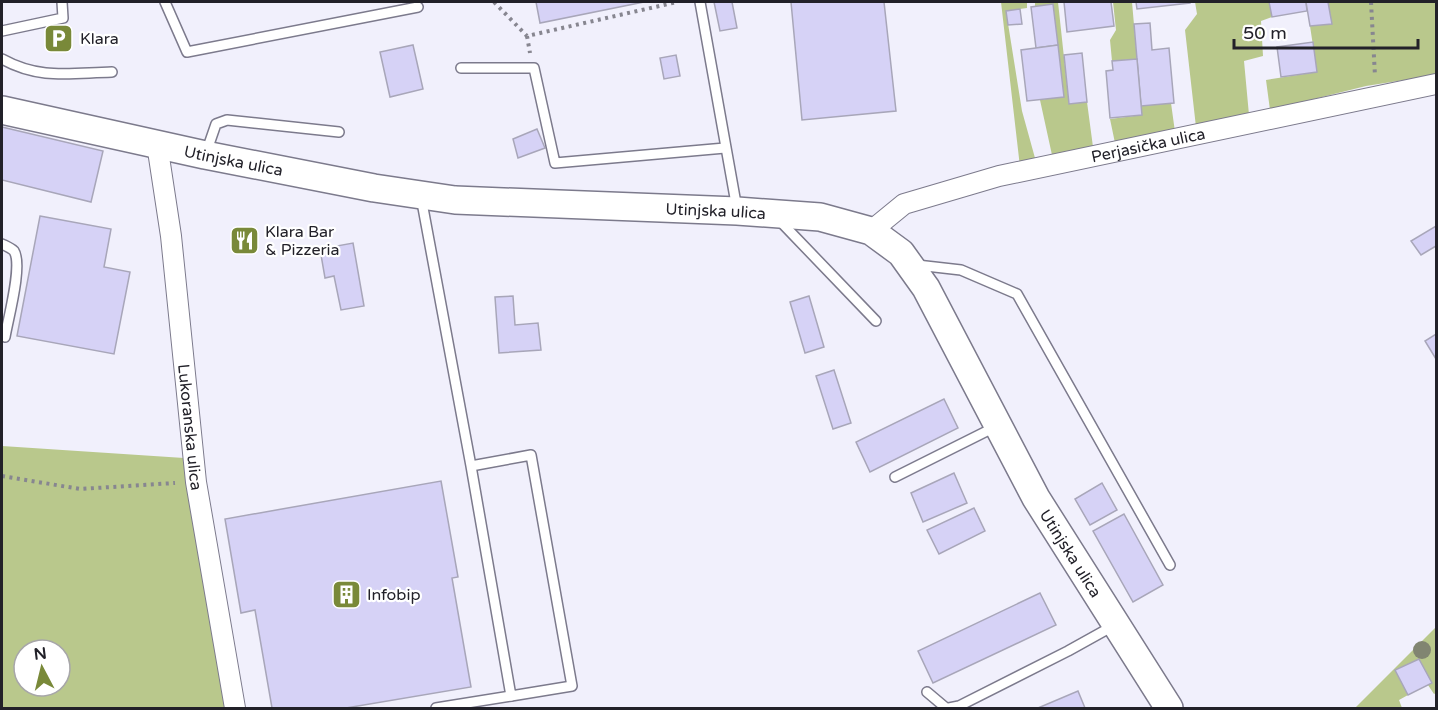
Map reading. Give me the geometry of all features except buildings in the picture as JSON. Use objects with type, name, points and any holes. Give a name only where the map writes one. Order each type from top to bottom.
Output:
[{"type":"street","name":"Perjasička ulica","points":[[871,231],[904,204],[999,176],[1437,84]]},
{"type":"street","name":"Utinjska ulica","points":[[2,110],[205,155],[374,188],[455,200],[737,211],[820,217],[871,231],[901,253],[926,288],[1036,498],[1169,708]]},
{"type":"street","name":"Lukoranska ulica","points":[[157,144],[171,236],[196,482],[235,708]]},
{"type":"lane","points":[[2,31],[63,18],[62,2]]},
{"type":"lane","points":[[165,2],[187,52],[418,7]]},
{"type":"lane","points":[[700,2],[737,211]]},
{"type":"lane","points":[[2,59],[20,69],[43,74],[112,72]]},
{"type":"lane","points":[[461,68],[534,68],[555,163],[725,148]]},
{"type":"lane","points":[[205,155],[216,124],[226,120],[339,132]]},
{"type":"lane","points":[[421,195],[511,696]]},
{"type":"lane","points":[[772,214],[876,321]]},
{"type":"lane","points":[[2,244],[13,249],[17,271],[5,337]]},
{"type":"lane","points":[[909,264],[961,270],[1017,294],[1170,565]]},
{"type":"lane","points":[[895,477],[998,426]]},
{"type":"lane","points":[[436,708],[572,686],[531,455],[471,466]]},
{"type":"lane","points":[[927,692],[948,708],[959,706],[1116,624]]},
{"type":"path","points":[[494,2],[527,36],[677,2]]},
{"type":"path","points":[[1371,2],[1376,98]]},
{"type":"path","points":[[2,476],[80,489],[196,482]]},
{"type":"green space","points":[[1001,2],[1027,2],[1027,8],[1006,11],[1022,111],[1035,158],[1020,167]]},
{"type":"green space","points":[[1035,2],[1058,2],[1069,104],[1087,102],[1093,147],[1052,155],[1040,100],[1064,96],[1053,5],[1035,6]]},
{"type":"green space","points":[[1113,2],[1132,2],[1137,59],[1112,61],[1110,40],[1116,30]]},
{"type":"green space","points":[[1195,2],[1269,2],[1272,17],[1261,21],[1263,56],[1244,61],[1249,115],[1196,127],[1185,30],[1197,14]]},
{"type":"green space","points":[[1328,2],[1436,2],[1436,75],[1366,86],[1270,110],[1266,80],[1317,72],[1310,26],[1331,24]]},
{"type":"green space","points":[[1171,103],[1175,132],[1115,143],[1110,119],[1142,115],[1141,106]]},
{"type":"green space","points":[[2,446],[184,458],[227,708],[2,708]]},
{"type":"green space","points":[[1436,627],[1436,693],[1434,694],[1428,685],[1431,683],[1419,659],[1395,670],[1408,695],[1399,700],[1402,708],[1355,708]]},
{"type":"place","name":"Klara","points":[[59,38]]},
{"type":"place","name":"Klara Bar & Pizzeria","points":[[244,240]]},
{"type":"place","name":"Infobip","points":[[346,594]]}]
